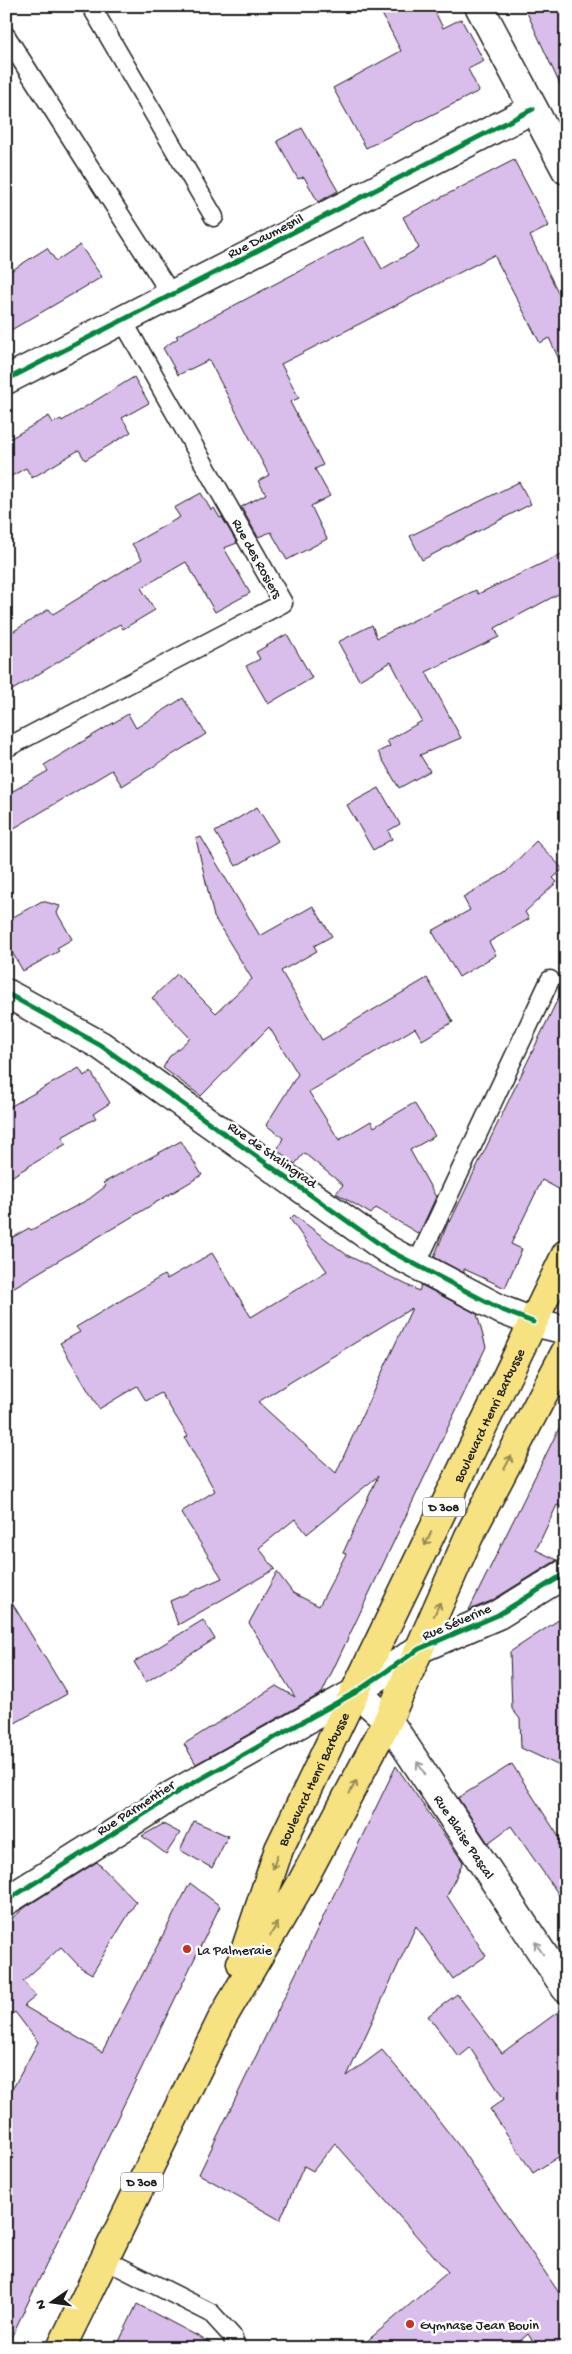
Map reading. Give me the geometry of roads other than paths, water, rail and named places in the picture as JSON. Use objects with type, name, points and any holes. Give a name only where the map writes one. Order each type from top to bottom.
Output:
[{"type":"main road","name":"Boulevard Henri Barbusse","points":[[223,2016],[279,1848],[566,1254]]},
{"type":"main road","name":"Boulevard Henri Barbusse","points":[[61,2348],[223,2016],[302,1882],[388,1720],[469,1536],[566,1352]]},
{"type":"street","points":[[479,6],[566,170]]},
{"type":"street","name":"Rue Daumesnil","points":[[6,380],[533,109]]},
{"type":"street","name":"Rue de Stalingrad","points":[[6,993],[55,1018],[100,1045],[388,1250],[502,1310],[532,1322],[566,1330]]},
{"type":"street","name":"Rue Séverine","points":[[356,1692],[419,1649],[498,1615],[566,1573]]},
{"type":"street","name":"Rue Blaise Pascal","points":[[356,1692],[388,1720],[566,1989]]},
{"type":"street","name":"Rue Parmentier","points":[[6,1901],[158,1806],[172,1795],[356,1692]]},
{"type":"lane","points":[[91,6],[214,217]]},
{"type":"lane","points":[[6,36],[172,296]]},
{"type":"lane","name":"Rue des Rosiers","points":[[6,748],[283,603],[123,320]]},
{"type":"lane","points":[[416,1265],[550,980]]},
{"type":"lane","points":[[104,2259],[211,2313],[232,2336],[236,2348]]},
{"type":"place","name":"La Palmeraie","points":[[187,1949]]},
{"type":"place","name":"Gymnase Jean Bouin","points":[[410,2324]]}]
